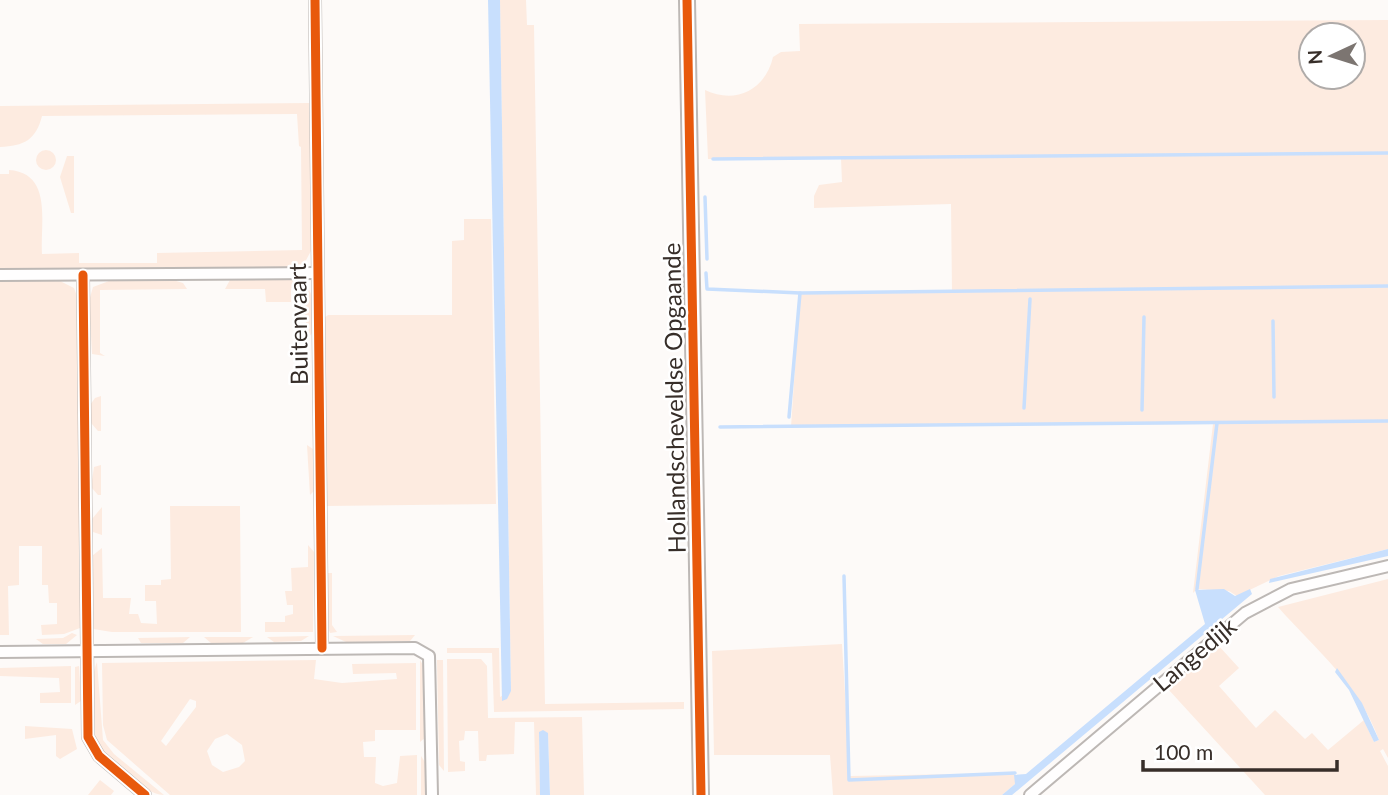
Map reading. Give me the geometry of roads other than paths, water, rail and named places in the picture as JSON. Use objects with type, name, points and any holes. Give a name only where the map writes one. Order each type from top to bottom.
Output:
[{"type":"street","name":"Buitenvaart","points":[[315,0],[322,648]]},
{"type":"street","name":"Hollandscheveldse Opgaande","points":[[687,0],[701,795]]},
{"type":"street","name":"Buitenvaart","points":[[0,275],[317,273]]},
{"type":"street","points":[[83,275],[88,737],[92,747],[145,795]]},
{"type":"street","name":"Langedijk","points":[[1030,795],[1245,613],[1291,589],[1388,566]]},
{"type":"street","points":[[0,652],[415,648],[429,656],[432,795]]},
{"type":"water","points":[[488,0],[500,0],[511,691],[507,699],[502,701]]},
{"type":"water","points":[[1388,549],[1388,556],[1269,583],[1270,579]]},
{"type":"water","points":[[1224,589],[1235,596],[1250,589],[1252,594],[1012,795],[1002,795],[1015,784],[1014,775],[1026,774],[1205,624],[1195,590]]},
{"type":"water","points":[[1337,668],[1362,703],[1379,740],[1374,742],[1349,690],[1335,672]]},
{"type":"water","points":[[543,730],[548,733],[550,795],[540,795],[539,732]]},
{"type":"waterway","points":[[713,159],[1388,153]]},
{"type":"waterway","points":[[705,197],[707,259]]},
{"type":"waterway","points":[[706,273],[707,289],[800,293]]},
{"type":"waterway","points":[[789,417],[800,293],[1388,286]]},
{"type":"waterway","points":[[1024,408],[1030,299]]},
{"type":"waterway","points":[[1142,410],[1144,317]]},
{"type":"waterway","points":[[1273,321],[1274,397]]},
{"type":"waterway","points":[[720,427],[1388,421]]},
{"type":"waterway","points":[[1197,589],[1217,423]]},
{"type":"waterway","points":[[844,576],[849,780],[1015,773]]}]
